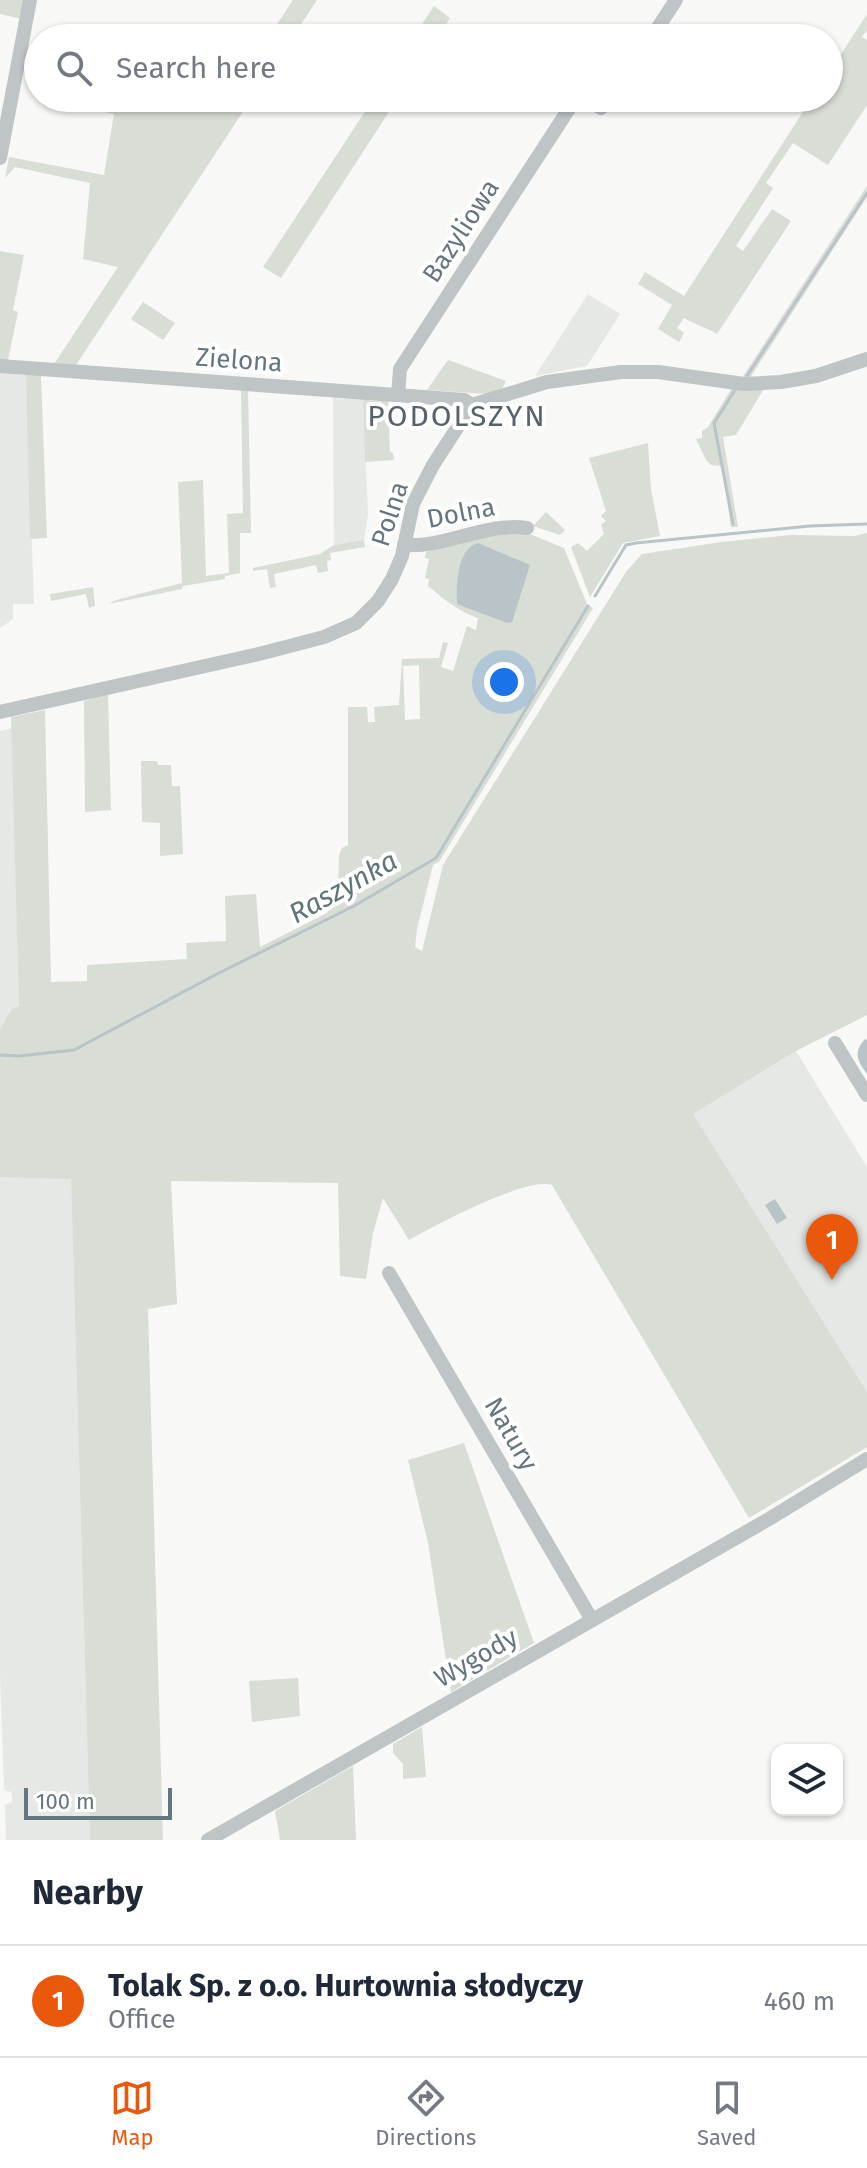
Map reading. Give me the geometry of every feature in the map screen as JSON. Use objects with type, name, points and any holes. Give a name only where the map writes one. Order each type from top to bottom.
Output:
[{"type":"street","points":[[25,24],[30,0]]},
{"type":"street","points":[[660,24],[676,0]]},
{"type":"street","points":[[0,158],[24,32]]},
{"type":"street","name":"Bazyliowa","points":[[398,395],[400,369],[567,112]]},
{"type":"street","points":[[472,405],[547,382],[621,372],[658,372],[744,384],[816,376],[867,359]]},
{"type":"street","name":"Zielona","points":[[0,366],[464,400],[472,405]]},
{"type":"street","name":"Polna","points":[[0,712],[263,653],[348,629],[378,601],[392,579],[413,504],[433,465],[472,405]]},
{"type":"street","name":"Dolna","points":[[404,545],[422,546],[501,529],[527,528]]},
{"type":"street","points":[[835,1043],[867,1095]]},
{"type":"street","name":"Natury","points":[[389,1273],[592,1620]]},
{"type":"street","name":"Wygody","points":[[208,1840],[769,1519],[867,1459]]},
{"type":"shaded area","points":[[0,0],[26,0],[23,19],[0,14]]},
{"type":"shaded area","points":[[293,0],[317,0],[301,24],[277,24]]},
{"type":"shaded area","points":[[434,6],[450,18],[446,24],[422,24]]},
{"type":"shaded area","points":[[867,14],[867,30],[862,37],[867,40],[867,105],[828,165],[793,143],[766,183],[773,188],[736,246],[743,251],[772,209],[791,221],[717,334],[684,318],[677,328],[684,333],[679,342],[658,329],[672,305],[638,284],[645,272],[684,296],[803,112],[843,112],[843,51]]},
{"type":"shaded area","points":[[105,112],[243,112],[76,365],[54,364],[118,267],[83,259],[90,183],[15,167],[5,178],[9,157],[104,175],[114,114]]},
{"type":"shaded area","points":[[365,112],[389,112],[281,278],[263,267]]},
{"type":"shaded area","points":[[867,186],[867,197],[750,378],[742,378]]},
{"type":"shaded area","points":[[0,251],[24,255],[13,310],[18,312],[8,360],[0,360]]},
{"type":"shaded area","points":[[588,294],[620,314],[587,366],[535,376]]},
{"type":"shaded area","points":[[143,302],[175,323],[163,340],[131,319]]},
{"type":"shaded area","points":[[448,360],[506,381],[502,389],[487,394],[427,390]]},
{"type":"shaded area","points":[[0,372],[26,375],[34,604],[13,604],[13,619],[0,628]]},
{"type":"shaded area","points":[[26,375],[41,375],[47,538],[30,539]]},
{"type":"shaded area","points":[[733,386],[765,387],[736,435],[723,437],[738,527],[731,527],[722,466],[711,465],[706,460],[696,439],[702,438],[702,431],[708,427]]},
{"type":"shaded area","points":[[241,390],[248,390],[251,533],[240,533],[240,573],[225,576],[225,579],[108,604],[182,583],[178,482],[203,480],[206,576],[229,573],[227,514],[243,513]]},
{"type":"shaded area","points":[[333,396],[338,399],[363,398],[368,514],[364,540],[334,545]]},
{"type":"shaded area","points":[[363,398],[388,400],[390,452],[394,460],[365,462]]},
{"type":"shaded area","points":[[648,443],[651,489],[660,536],[623,543],[590,597],[571,547],[578,543],[587,551],[604,534],[601,525],[606,521],[601,516],[606,511],[589,458]]},
{"type":"shaded area","points":[[546,512],[565,530],[560,535],[533,526]]},
{"type":"shaded area","points":[[520,530],[564,548],[587,604],[593,608],[439,862],[433,865],[417,929],[415,947],[422,951],[443,865],[626,572],[642,554],[791,535],[855,536],[867,533],[867,1015],[796,1051],[693,1114],[867,1392],[867,1447],[749,1518],[552,1185],[539,1184],[502,1195],[409,1240],[383,1198],[373,1233],[366,1279],[340,1276],[338,1183],[171,1181],[177,1304],[148,1309],[163,1840],[90,1840],[71,1179],[0,1177],[0,1029],[12,1009],[19,1006],[11,717],[45,710],[51,982],[87,981],[87,965],[187,959],[186,943],[226,941],[225,896],[256,894],[260,947],[327,913],[338,891],[339,856],[342,848],[348,845],[348,707],[367,707],[368,722],[375,722],[374,707],[399,705],[402,659],[439,658],[443,642],[448,643],[441,667],[453,671],[467,626],[476,630],[478,618],[446,600],[428,586],[429,579],[425,578],[429,559],[425,558],[426,552]],"holes":[[[419,665],[420,719],[405,720],[403,666]]]},
{"type":"shaded area","points":[[364,540],[365,547],[330,553],[328,571],[318,573],[316,565],[274,574],[276,587],[270,588],[267,569],[253,571],[253,568],[320,554],[334,545]]},
{"type":"shaded area","points":[[478,543],[530,565],[512,622],[507,623],[457,604],[462,560],[466,552]]},
{"type":"shaded area","points":[[93,587],[95,606],[89,608],[86,594],[51,601],[50,594]]},
{"type":"shaded area","points":[[108,694],[111,810],[85,812],[84,701]]},
{"type":"shaded area","points":[[12,728],[20,1041],[0,1041],[0,731]]},
{"type":"shaded area","points":[[141,761],[171,765],[172,786],[180,786],[183,854],[160,856],[160,823],[142,822]]},
{"type":"shaded area","points":[[867,1040],[867,1074],[858,1056]]},
{"type":"shaded area","points":[[796,1051],[867,1167],[867,1392],[692,1114]]},
{"type":"shaded area","points":[[0,1177],[71,1178],[90,1840],[6,1840],[5,1805],[12,1802],[12,1797],[11,1792],[4,1790],[0,1674]]},
{"type":"shaded area","points":[[775,1199],[787,1218],[777,1224],[765,1205]]},
{"type":"shaded area","points":[[464,1443],[534,1643],[451,1692],[428,1543],[408,1460]]},
{"type":"shaded area","points":[[298,1678],[300,1716],[252,1722],[249,1681]]},
{"type":"shaded area","points":[[422,1727],[426,1777],[403,1779],[403,1764],[393,1753],[393,1744]]},
{"type":"shaded area","points":[[353,1766],[356,1840],[280,1840],[275,1811]]},
{"type":"waterway","points":[[747,376],[867,193]]},
{"type":"waterway","points":[[733,524],[714,423],[735,390]]},
{"type":"waterway","name":"Raszynka","points":[[595,596],[626,545],[810,526],[867,524]]},
{"type":"waterway","name":"Raszynka","points":[[0,1055],[74,1050],[354,906],[436,858],[588,606]]},
{"type":"place","name":"Tolak Sp. z o.o. Hurtownia słodyczy","points":[[832,1280]]},
{"type":"district","name":"PODOLSZYN","points":[[457,416]]}]
